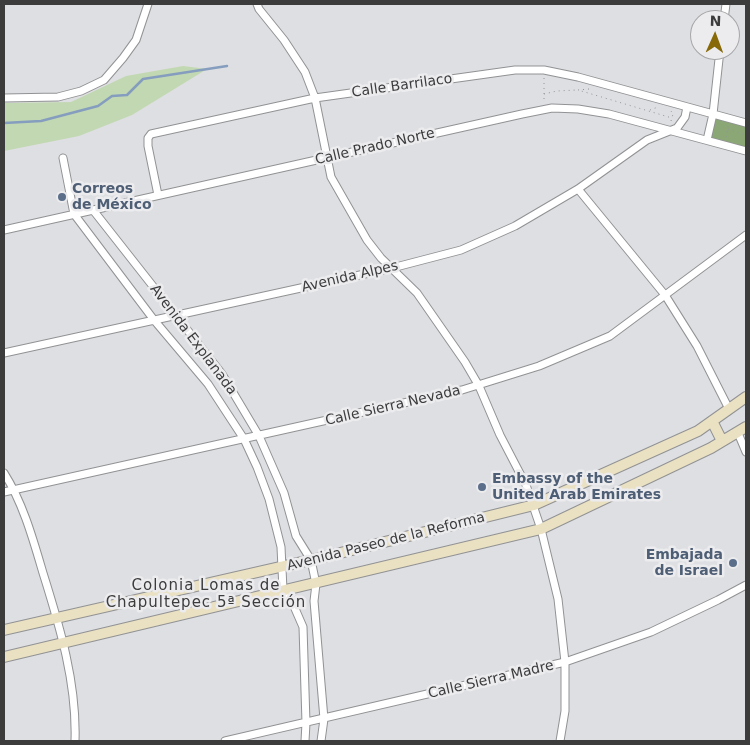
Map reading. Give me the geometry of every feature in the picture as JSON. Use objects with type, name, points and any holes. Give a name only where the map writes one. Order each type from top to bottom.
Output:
[{"type":"main road","name":"Avenida Paseo de la Reforma","points":[[4,630],[282,567],[534,505],[698,431],[746,397]]},
{"type":"main road","points":[[712,421],[722,441]]},
{"type":"main road","name":"Avenida Paseo de la Reforma","points":[[4,657],[542,529],[742,430]]},
{"type":"street","points":[[4,98],[58,97],[81,91],[104,80],[136,40],[148,4]]},
{"type":"street","points":[[257,4],[305,72],[315,98],[331,177],[367,240],[416,293],[479,386],[500,435],[526,485],[542,529],[558,599],[565,662],[565,711],[560,741]]},
{"type":"street","points":[[707,140],[713,114],[719,60]]},
{"type":"street","name":"Calle Barrilaco","points":[[158,195],[148,146],[148,138],[151,134],[315,98],[515,70],[544,70],[578,76],[713,114]]},
{"type":"street","points":[[668,128],[677,128],[687,107]]},
{"type":"street","name":"Calle Prado Norte","points":[[4,230],[544,110],[578,109],[609,114],[668,128],[746,151]]},
{"type":"street","points":[[713,114],[746,123]]},
{"type":"street","name":"Avenida Alpes","points":[[4,354],[392,268],[461,250],[515,226],[578,189],[646,140],[668,128]]},
{"type":"street","points":[[62,158],[74,214]]},
{"type":"street","points":[[578,189],[665,295],[697,346],[729,409]]},
{"type":"street","name":"Avenida Explanada","points":[[94,210],[222,374],[260,436],[284,492],[296,536],[311,560],[316,584],[314,601],[324,719],[321,741]]},
{"type":"street","name":"Avenida Explanada","points":[[74,214],[154,320],[208,384],[244,439],[257,467],[269,499],[281,547],[283,590],[293,604],[303,627],[305,741]]},
{"type":"street","name":"Calle Sierra Nevada","points":[[4,492],[479,386],[539,366],[610,336],[746,235]]},
{"type":"street","points":[[742,430],[746,452]]},
{"type":"street","points":[[4,474],[14,489],[57,617],[72,693],[75,741]]},
{"type":"street","name":"Calle Sierra Madre","points":[[225,741],[565,662],[651,632],[746,585]]},
{"type":"path","points":[[544,70],[544,110]]},
{"type":"path","points":[[544,94],[606,84]]},
{"type":"path","points":[[578,90],[672,118]]},
{"type":"path","points":[[650,111],[661,105],[659,100]]},
{"type":"path","points":[[668,128],[673,114],[670,109]]},
{"type":"path","points":[[724,145],[731,118]]},
{"type":"path","points":[[727,129],[746,135]]},
{"type":"green space","points":[[183,66],[207,69],[132,115],[79,136],[4,151],[4,103],[71,102],[126,76]]},
{"type":"green space","points":[[713,114],[746,123],[746,152],[707,140]]},
{"type":"waterway","points":[[4,123],[41,121],[98,106],[112,96],[127,95],[143,79],[227,66]]},
{"type":"place","name":"Correos de México","points":[[62,197]]},
{"type":"place","name":"Embassy of the United Arab Emirates","points":[[482,487]]},
{"type":"place","name":"Embajada de Israel","points":[[733,563]]},
{"type":"district","name":"Colonia Lomas de Chapultepec 5ª Sección","points":[[206,594]]}]
